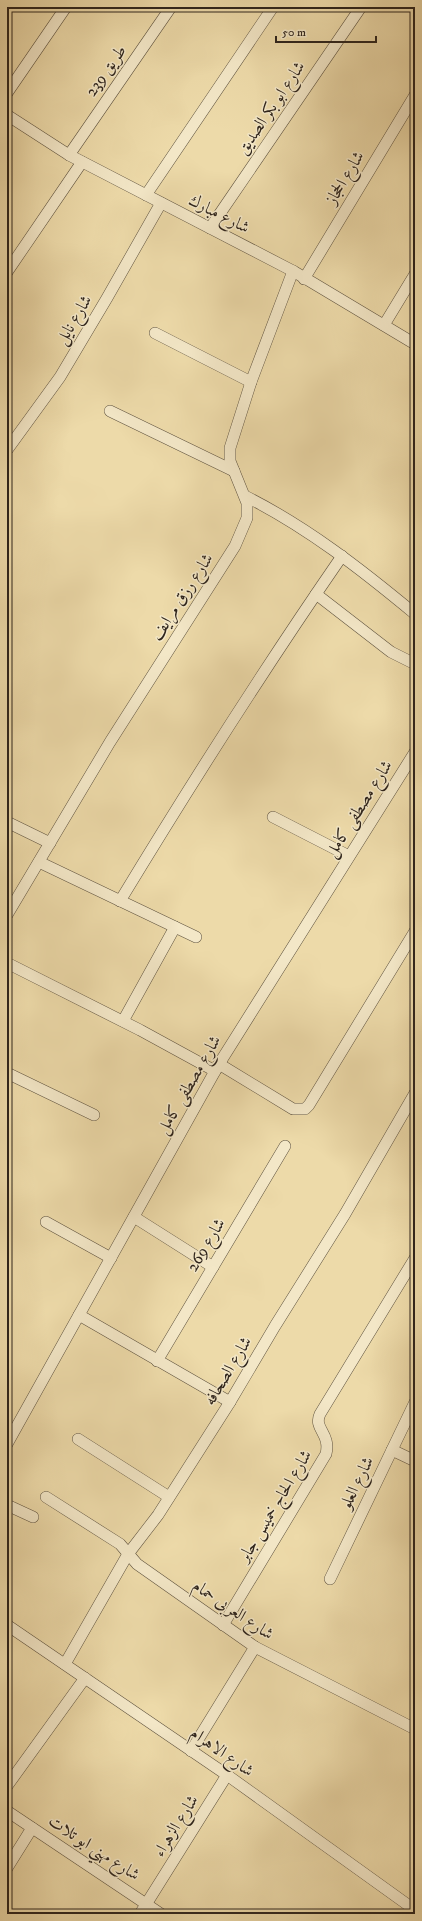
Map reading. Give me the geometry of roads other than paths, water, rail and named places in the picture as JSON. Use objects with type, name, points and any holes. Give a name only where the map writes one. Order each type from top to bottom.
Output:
[{"type":"street","points":[[7,93],[66,7]]},
{"type":"street","name":"طريق 239","points":[[69,155],[171,7]]},
{"type":"street","points":[[146,195],[274,7]]},
{"type":"street","name":"شارع ابو بكر الصديق","points":[[210,228],[360,7]]},
{"type":"street","name":"شارع الحجاز","points":[[304,279],[415,95]]},
{"type":"street","name":"شارع مبارك","points":[[7,115],[69,155],[293,272],[415,344]]},
{"type":"street","points":[[7,272],[82,162]]},
{"type":"street","name":"شارع نايل","points":[[7,450],[60,377],[161,203]]},
{"type":"street","name":"شارع رزق مرايف","points":[[7,915],[110,742],[235,546],[247,518],[247,503],[230,461],[230,448],[251,382],[293,272]]},
{"type":"street","points":[[384,325],[415,274]]},
{"type":"street","points":[[155,333],[251,382]]},
{"type":"street","points":[[110,411],[234,471]]},
{"type":"street","points":[[245,496],[270,508],[342,556],[415,614]]},
{"type":"street","points":[[120,901],[228,726],[342,556]]},
{"type":"street","points":[[316,594],[391,652],[415,664]]},
{"type":"street","name":"شارع مصطفى كامل","points":[[7,1444],[217,1068],[415,752]]},
{"type":"street","points":[[273,816],[349,856]]},
{"type":"street","points":[[7,822],[50,844]]},
{"type":"street","points":[[39,862],[196,937]]},
{"type":"street","points":[[122,1021],[175,927]]},
{"type":"street","points":[[7,963],[217,1068],[293,1109],[305,1109],[309,1105],[415,931]]},
{"type":"street","points":[[7,1073],[94,1115]]},
{"type":"street","name":"شارع الصحافه","points":[[65,1664],[128,1554],[158,1515],[230,1402],[275,1326],[345,1214],[415,1093]]},
{"type":"street","name":"شارع 269","points":[[156,1361],[285,1146]]},
{"type":"street","points":[[134,1217],[213,1266]]},
{"type":"street","points":[[46,1222],[111,1258]]},
{"type":"street","name":"شارع الحاج خميس جابر","points":[[223,1625],[326,1454],[328,1443],[318,1423],[320,1414],[415,1258]]},
{"type":"street","points":[[79,1315],[156,1361],[230,1402]]},
{"type":"street","name":"شارع العلو","points":[[330,1579],[415,1402]]},
{"type":"street","points":[[78,1439],[169,1497]]},
{"type":"street","points":[[392,1450],[415,1461]]},
{"type":"street","name":"شارع العربى حمام","points":[[46,1497],[120,1544],[137,1564],[255,1647],[415,1729]]},
{"type":"street","points":[[7,1505],[33,1517]]},
{"type":"street","name":"شارع الاهرام","points":[[7,1625],[227,1775],[415,1910]]},
{"type":"street","points":[[191,1751],[255,1647]]},
{"type":"street","points":[[7,1786],[85,1678]]},
{"type":"street","name":"شارع الزهراء","points":[[140,1914],[227,1775]]},
{"type":"street","name":"شارع مهني ابو تلات","points":[[7,1811],[161,1914]]},
{"type":"street","points":[[7,1868],[32,1828]]}]
